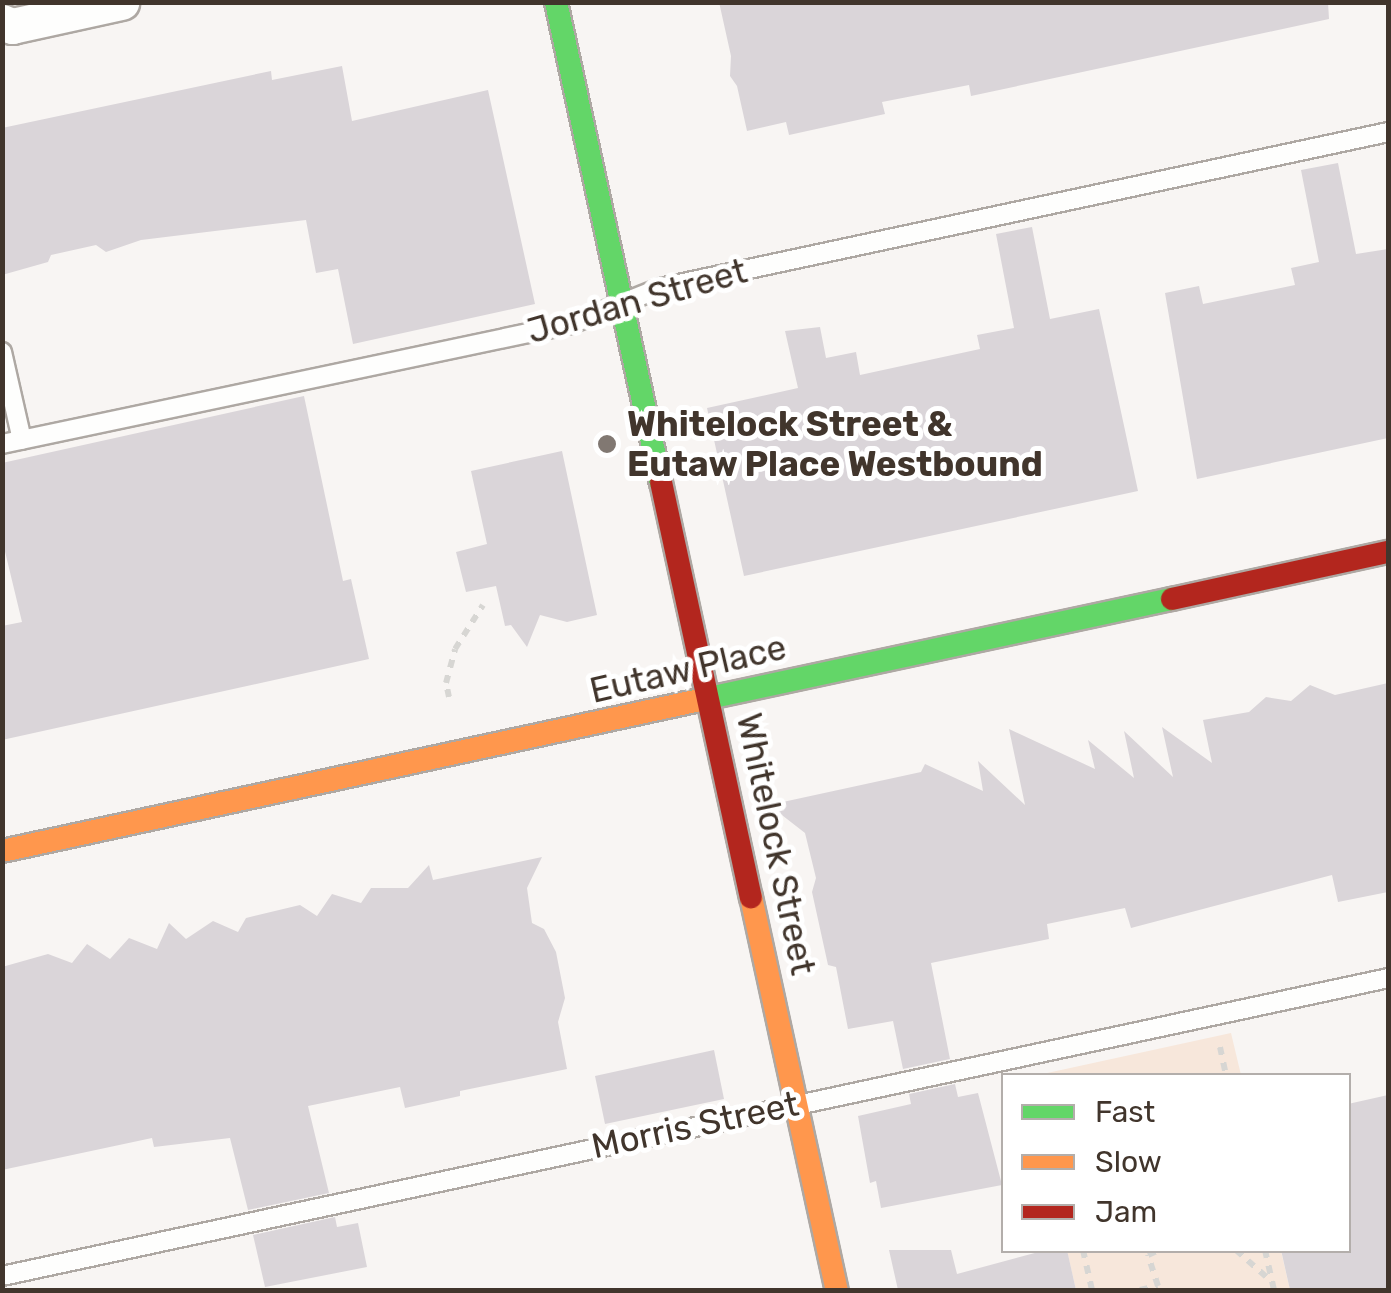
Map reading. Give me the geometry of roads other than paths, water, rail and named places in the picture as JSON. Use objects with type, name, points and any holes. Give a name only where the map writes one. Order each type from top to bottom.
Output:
[{"type":"street","points":[[2,22],[12,26],[121,2]]},
{"type":"street","name":"Whitelock Street","points":[[556,2],[837,1290]]},
{"type":"street","name":"Eutaw Place","points":[[2,851],[1388,552]]},
{"type":"lane","name":"Jordan Street","points":[[2,444],[583,322],[668,286],[1388,132]]},
{"type":"lane","points":[[2,352],[22,440]]},
{"type":"lane","name":"Morris Street","points":[[2,1276],[1388,978]]},
{"type":"place","name":"Whitelock Street & Eutaw Place Westbound","points":[[607,444]]}]
